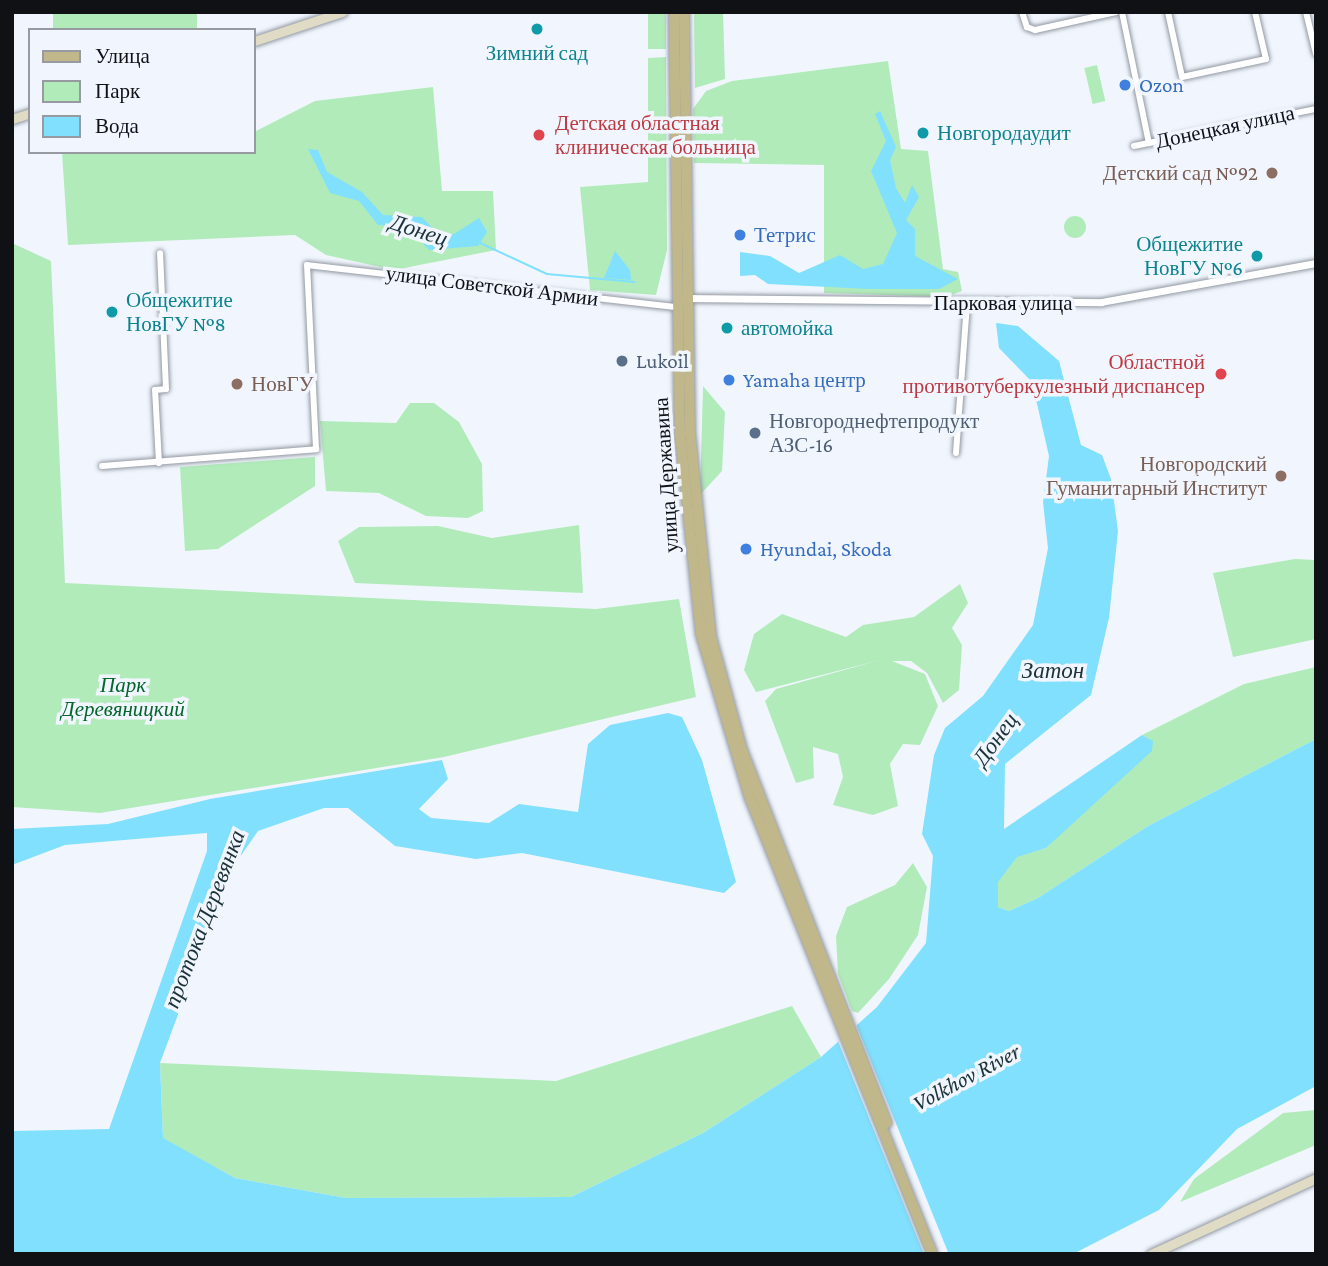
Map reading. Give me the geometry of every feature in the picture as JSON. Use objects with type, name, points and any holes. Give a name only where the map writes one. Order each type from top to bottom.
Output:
[{"type":"main road","points":[[256,40],[342,12]]},
{"type":"main road","name":"улица Державина","points":[[674,12],[677,307],[694,500],[715,657],[742,750],[801,916]]},
{"type":"main road","name":"улица Державина","points":[[684,12],[687,298],[684,379]]},
{"type":"main road","points":[[801,916],[932,1254]]},
{"type":"main road","points":[[801,916],[939,1254]]},
{"type":"main road","points":[[1151,1254],[1316,1178]]},
{"type":"street","points":[[1022,12],[1024,23],[1035,30],[1116,12]]},
{"type":"street","points":[[1122,12],[1149,143]]},
{"type":"street","points":[[1168,12],[1182,77],[1266,59],[1255,12]]},
{"type":"street","points":[[1306,12],[1316,54]]},
{"type":"street","name":"Донецкая улица","points":[[1134,146],[1316,109]]},
{"type":"street","points":[[102,466],[159,463],[155,390],[166,389],[160,253]]},
{"type":"street","name":"Парковая улица","points":[[687,298],[967,303],[1128,300],[1316,263]]},
{"type":"street","name":"улица Советской Армии","points":[[159,463],[316,449],[307,265],[677,307]]},
{"type":"street","points":[[956,453],[967,303]]},
{"type":"green space","points":[[53,12],[197,12],[197,28],[53,28]]},
{"type":"green space","points":[[648,12],[666,12],[666,49],[648,49]]},
{"type":"green space","points":[[694,12],[723,12],[725,79],[695,88]]},
{"type":"green space","points":[[666,57],[667,250],[656,295],[590,290],[580,187],[648,182],[648,58]]},
{"type":"green space","points":[[888,61],[901,149],[928,151],[943,269],[958,272],[962,291],[946,297],[824,293],[824,165],[694,163],[693,109],[706,91],[732,81]]},
{"type":"green space","points":[[1097,65],[1105,101],[1093,104],[1084,68]]},
{"type":"green space","points":[[433,87],[442,191],[493,191],[496,250],[394,270],[326,255],[295,235],[68,245],[62,154],[256,154],[256,131],[315,101]]},
{"type":"green space","points":[[1075,216],[1083,219],[1086,227],[1083,235],[1075,238],[1067,235],[1064,227],[1067,219]]},
{"type":"green space","name":"Парк Деревяницкий","points":[[12,243],[51,261],[65,583],[596,609],[679,599],[696,697],[444,757],[100,813],[12,807]]},
{"type":"green space","points":[[703,386],[725,412],[722,471],[700,495]]},
{"type":"green space","points":[[410,403],[434,403],[459,422],[482,464],[483,511],[468,518],[426,516],[379,493],[326,491],[320,421],[396,423]]},
{"type":"green space","points":[[315,457],[315,486],[218,549],[185,551],[180,467]]},
{"type":"green space","points":[[579,525],[583,593],[355,583],[338,541],[359,527],[438,526],[492,538]]},
{"type":"green space","points":[[1295,559],[1316,560],[1316,639],[1233,657],[1213,573]]},
{"type":"green space","points":[[960,584],[968,603],[952,628],[962,645],[959,690],[943,703],[927,673],[911,661],[892,661],[925,674],[938,706],[920,745],[903,744],[890,764],[898,806],[873,815],[833,805],[843,777],[838,754],[813,747],[814,778],[796,783],[765,701],[776,689],[880,660],[756,692],[744,670],[754,634],[782,614],[846,637],[863,625],[914,617]]},
{"type":"green space","points":[[1316,667],[1316,739],[1148,826],[1038,898],[1009,911],[998,907],[998,881],[1017,856],[1046,848],[1152,741],[1142,735],[1244,684]]},
{"type":"green space","points":[[913,863],[927,887],[918,935],[889,979],[858,1013],[852,1011],[838,974],[836,936],[847,907],[895,885]]},
{"type":"green space","points":[[792,1006],[821,1057],[703,1133],[571,1197],[346,1198],[235,1178],[163,1139],[160,1063],[556,1081]]},
{"type":"green space","points":[[1316,1110],[1316,1145],[1180,1202],[1194,1179],[1283,1113]]},
{"type":"water","points":[[880,111],[896,147],[890,160],[896,188],[905,203],[912,185],[919,197],[906,220],[915,229],[915,256],[958,279],[939,289],[869,289],[768,284],[755,275],[740,276],[740,252],[770,256],[799,273],[840,255],[863,269],[883,264],[897,233],[871,171],[886,141],[875,114]]},
{"type":"water","points":[[308,149],[318,150],[327,172],[362,192],[383,215],[422,217],[436,232],[454,234],[479,218],[487,232],[478,246],[429,250],[407,226],[378,225],[359,201],[330,193]]},
{"type":"water","points":[[615,251],[630,270],[631,280],[604,278]]},
{"type":"water","points":[[996,323],[1018,326],[1059,361],[1081,445],[1102,455],[1111,479],[1118,531],[1109,618],[1091,695],[1005,764],[1004,829],[1142,735],[1153,741],[1152,751],[1046,848],[1017,857],[998,882],[998,907],[1009,911],[1038,898],[1148,826],[1316,739],[1316,1086],[1237,1129],[1159,1210],[1073,1254],[12,1254],[12,1131],[109,1129],[207,851],[207,833],[65,845],[12,865],[12,829],[108,824],[210,799],[442,760],[448,779],[419,809],[431,818],[489,823],[519,804],[578,812],[588,744],[610,725],[668,713],[682,717],[702,760],[736,882],[724,893],[522,853],[476,859],[395,846],[348,808],[324,808],[258,831],[233,867],[160,1063],[163,1138],[235,1178],[346,1198],[571,1197],[703,1133],[821,1057],[877,1007],[926,943],[933,856],[922,834],[934,755],[945,728],[983,696],[1033,625],[1048,548],[1043,502],[1049,456],[1032,382],[999,348]]},
{"type":"pier","points":[[855,1022],[949,1254],[924,1254],[834,1031]]},
{"type":"waterway","name":"Донец","points":[[478,242],[547,274],[635,282]]},
{"type":"place","name":"Зимний сад","points":[[537,29]]},
{"type":"place","name":"Ozon","points":[[1125,85]]},
{"type":"place","name":"Новгородаудит","points":[[923,133]]},
{"type":"place","name":"Детская областная клиническая больница","points":[[539,135]]},
{"type":"place","name":"Детский сад №92","points":[[1272,173]]},
{"type":"place","name":"Тетрис","points":[[740,235]]},
{"type":"place","name":"Общежитие НовГУ №6","points":[[1257,256]]},
{"type":"place","name":"Общежитие НовГУ №8","points":[[112,312]]},
{"type":"place","name":"автомойка","points":[[727,328]]},
{"type":"place","name":"Lukoil","points":[[622,361]]},
{"type":"place","name":"Областной противотуберкулезный диспансер","points":[[1221,374]]},
{"type":"place","name":"Yamaha центр","points":[[729,380]]},
{"type":"place","name":"НовГУ","points":[[237,384]]},
{"type":"place","name":"Новгороднефтепродукт АЗС-16","points":[[755,433]]},
{"type":"place","name":"Новгородский Гуманитарный Институт","points":[[1281,476]]},
{"type":"place","name":"Hyundai, Skoda","points":[[746,549]]},
{"type":"water label","name":"Затон","points":[[1053,670]]},
{"type":"water label","name":"протока Деревянка","points":[[204,919]]},
{"type":"water label","name":"Volkhov River","points":[[966,1077]]}]
